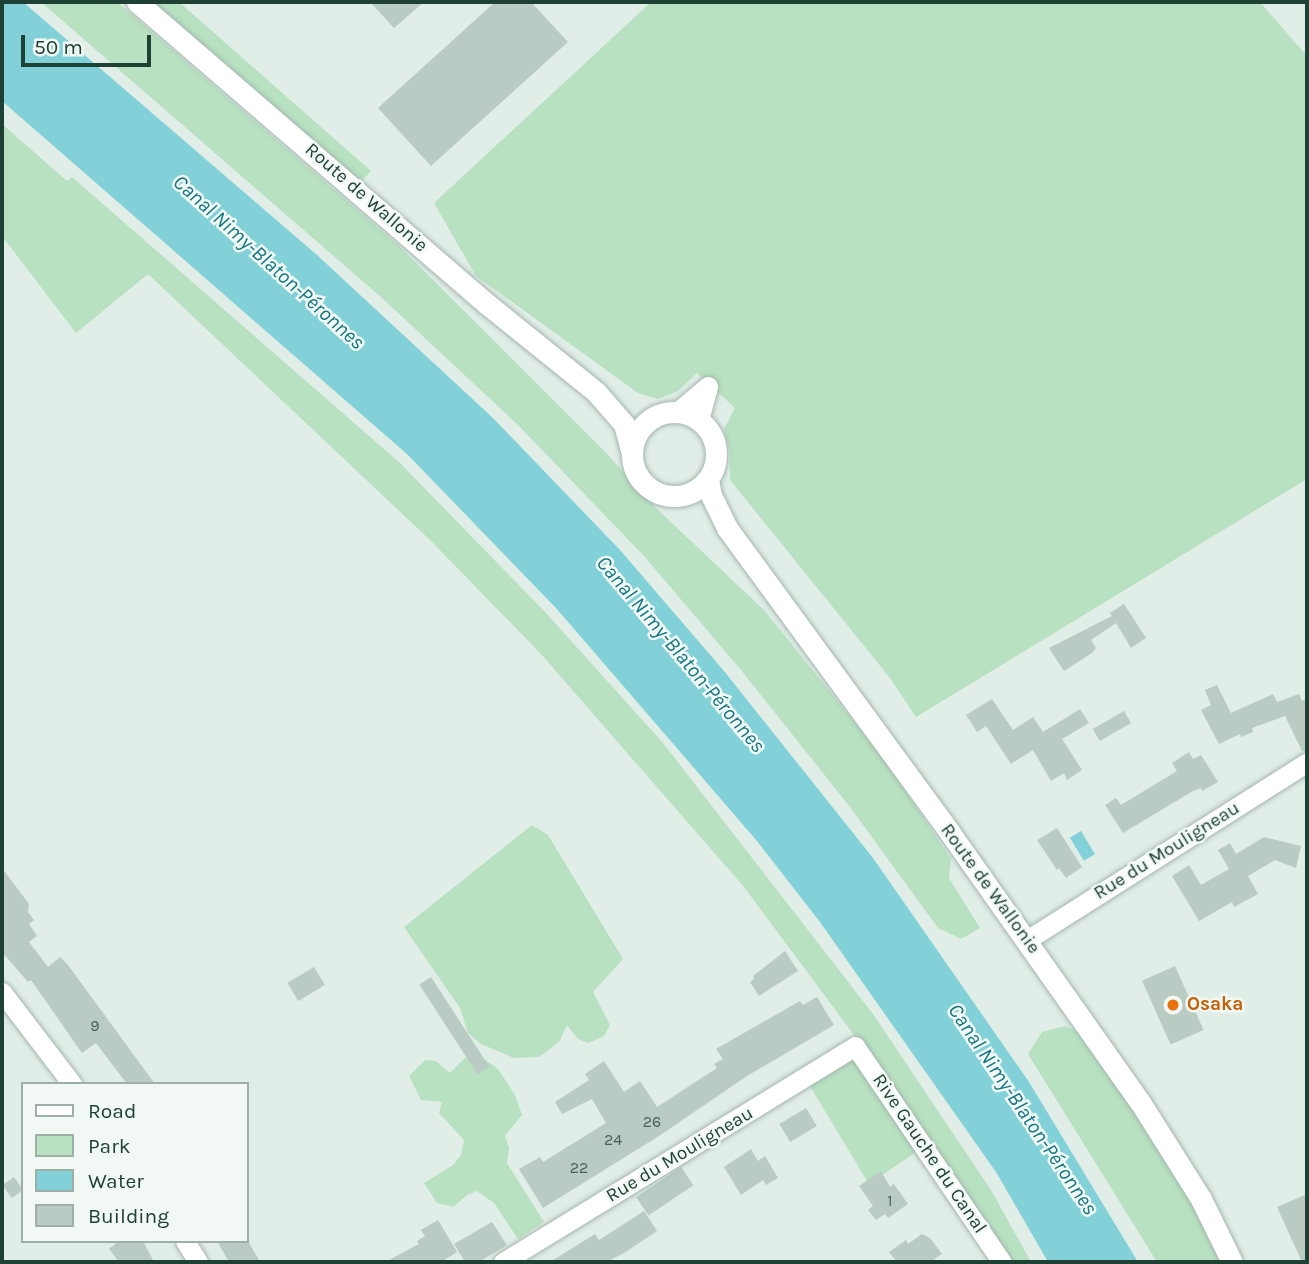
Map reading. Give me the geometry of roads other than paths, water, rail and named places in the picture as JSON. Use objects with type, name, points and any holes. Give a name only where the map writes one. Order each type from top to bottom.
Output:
[{"type":"main road","name":"Route de Wallonie","points":[[137,2],[487,304],[596,392]]},
{"type":"main road","points":[[596,392],[636,411],[671,412],[699,419],[715,441],[717,454],[708,480],[698,489],[673,497]]},
{"type":"main road","points":[[596,392],[624,424],[638,477],[648,488],[702,506],[727,528]]},
{"type":"main road","points":[[632,454],[633,443],[645,424],[671,412]]},
{"type":"main road","points":[[708,480],[711,495],[727,528]]},
{"type":"main road","name":"Route de Wallonie","points":[[727,528],[1027,940],[1182,1166],[1232,1262]]},
{"type":"street","points":[[671,412],[708,386],[699,419]]},
{"type":"street","name":"Rue du Mouligneau","points":[[1027,940],[1307,762]]},
{"type":"street","points":[[2,992],[70,1082]]},
{"type":"street","name":"Rue du Mouligneau","points":[[503,1262],[855,1046]]},
{"type":"street","name":"Rive Gauche du Canal","points":[[855,1046],[1002,1262]]},
{"type":"street","points":[[186,1243],[198,1262]]},
{"type":"water","name":"Canal Nimy-Blaton-Péronnes","points":[[2,2],[23,2],[317,255],[493,418],[620,550],[724,671],[873,858],[1029,1082],[1138,1262],[1048,1262],[996,1172],[820,922],[757,841],[556,608],[407,454],[2,101]]},
{"type":"water","points":[[1081,831],[1095,854],[1084,861],[1070,838]]},
{"type":"place","name":"Osaka","points":[[1173,1005]]}]
